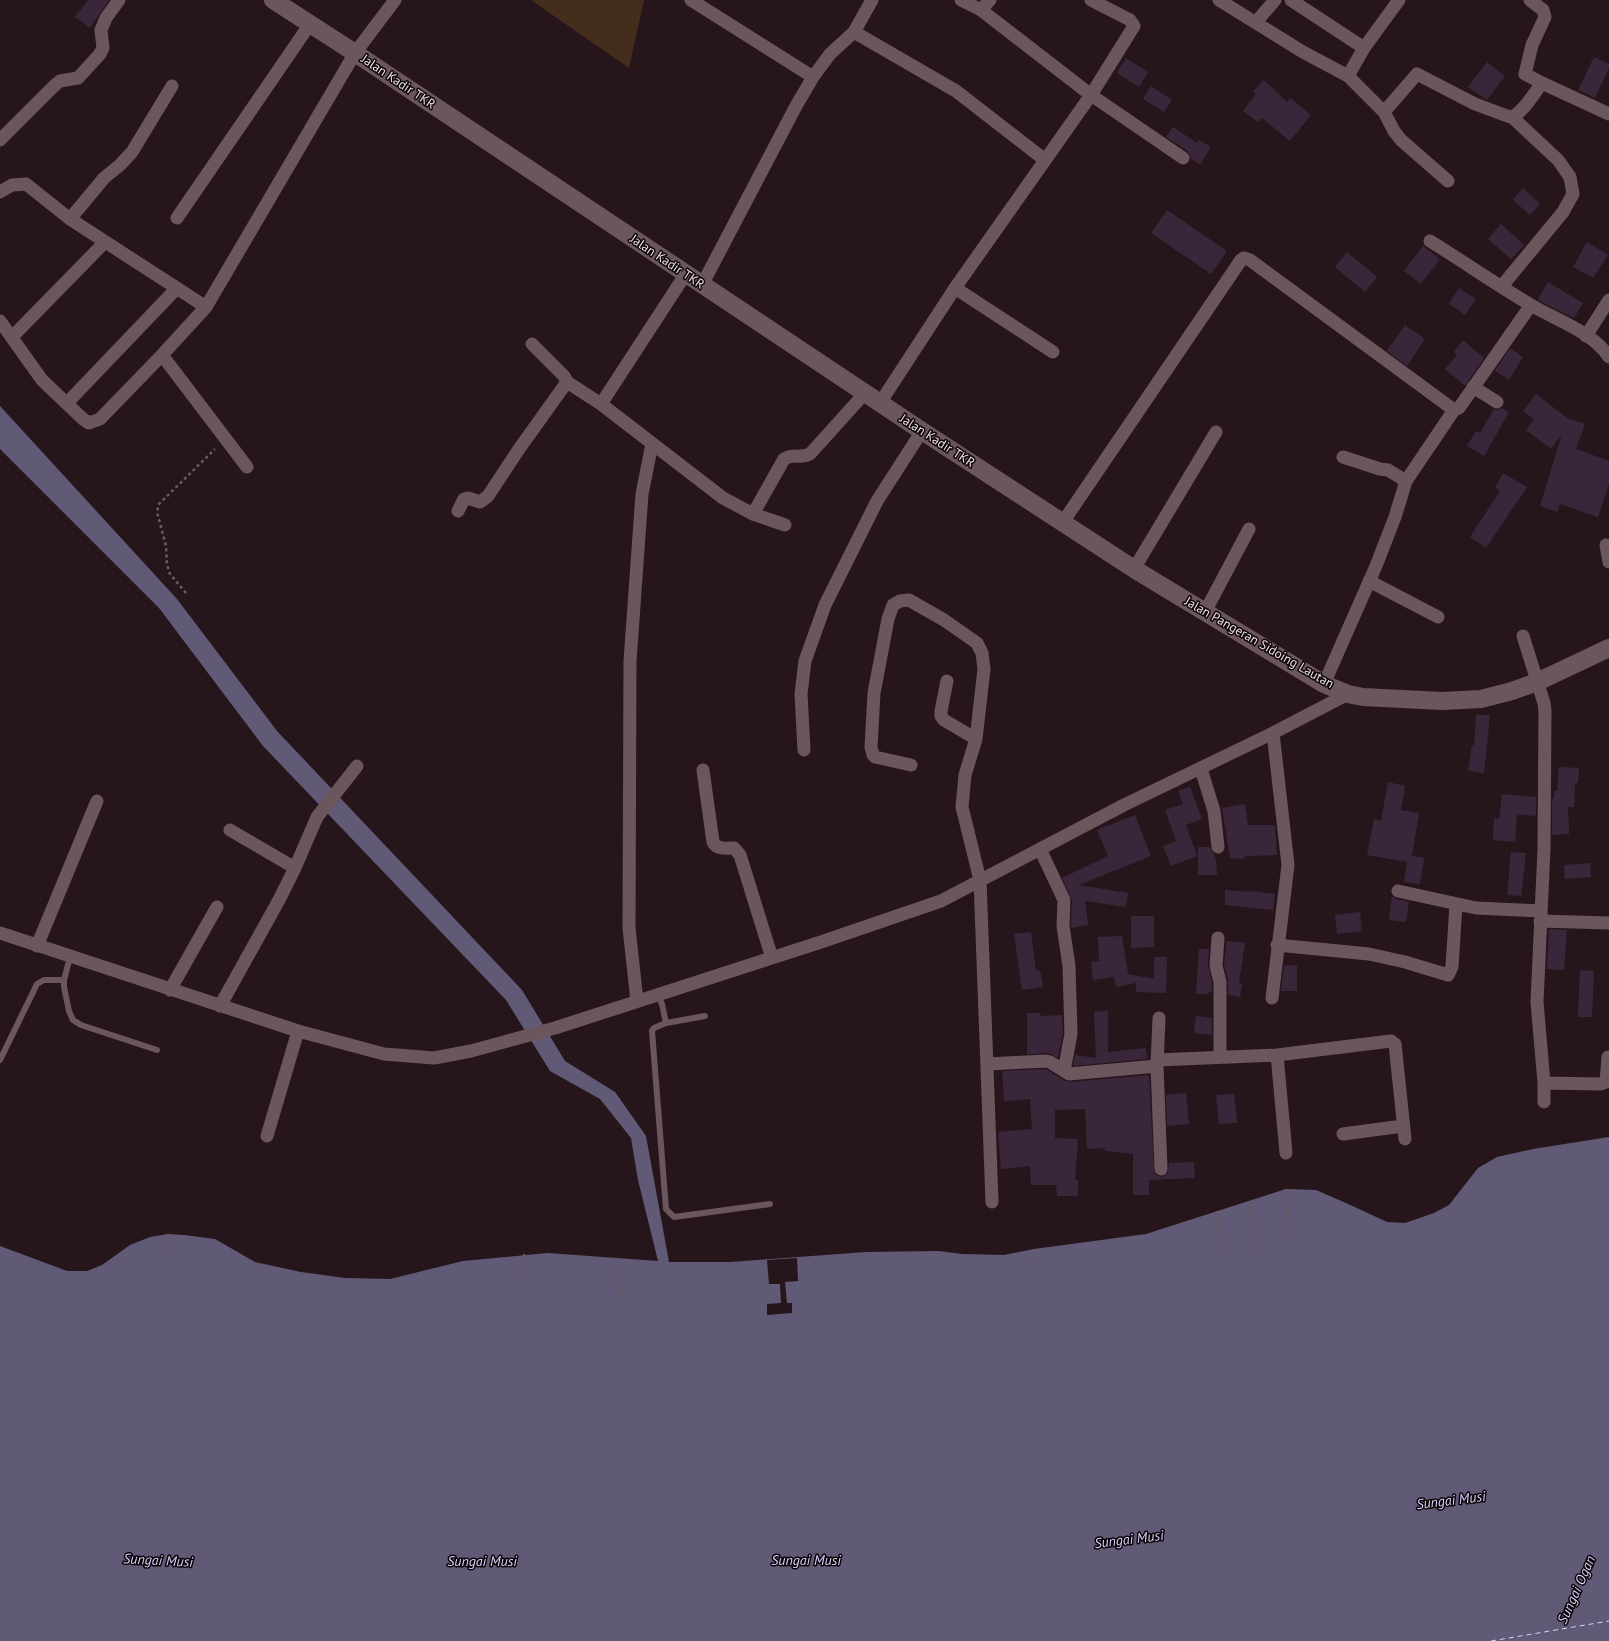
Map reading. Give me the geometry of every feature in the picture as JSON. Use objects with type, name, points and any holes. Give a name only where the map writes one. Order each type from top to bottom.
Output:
[{"type":"street","points":[[0,140],[55,84],[60,81],[78,78],[100,54],[103,48],[101,30],[106,18],[119,0]]},
{"type":"street","name":"Jalan Kadir TKR","points":[[273,0],[355,53],[685,275],[1063,522]]},
{"type":"street","points":[[0,321],[42,380],[83,419],[89,423],[100,419],[206,307],[355,53],[395,0]]},
{"type":"street","points":[[691,0],[813,77]]},
{"type":"street","points":[[702,286],[796,106],[813,77],[830,54],[854,32],[872,0]]},
{"type":"street","points":[[962,0],[981,10],[1092,95],[1184,158]]},
{"type":"street","points":[[981,10],[990,0]]},
{"type":"street","points":[[880,403],[955,288],[1092,95],[1134,26],[1130,20],[1091,0]]},
{"type":"street","points":[[1219,0],[1303,52],[1348,76],[1384,112],[1397,136],[1448,180]]},
{"type":"street","points":[[1256,22],[1276,0]]},
{"type":"street","points":[[1291,0],[1364,48]]},
{"type":"street","points":[[1348,76],[1364,48],[1399,0]]},
{"type":"street","points":[[1530,0],[1543,10],[1545,17],[1532,45],[1524,74],[1609,114]]},
{"type":"street","points":[[177,218],[310,24]]},
{"type":"street","points":[[854,32],[956,91],[1045,160]]},
{"type":"street","points":[[1384,112],[1417,74],[1475,104],[1512,117],[1546,148],[1564,168],[1572,184],[1571,200],[1563,212],[1502,286]]},
{"type":"street","points":[[1512,117],[1520,113],[1542,83]]},
{"type":"street","points":[[70,219],[104,178],[132,152],[172,86]]},
{"type":"street","points":[[0,192],[12,185],[26,184],[70,219],[206,307]]},
{"type":"street","points":[[1430,241],[1531,305],[1596,342],[1607,354]]},
{"type":"street","points":[[12,337],[105,242]]},
{"type":"street","points":[[1063,522],[1241,260],[1244,258],[1250,260],[1454,410]]},
{"type":"street","points":[[602,404],[685,275]]},
{"type":"street","points":[[67,403],[177,288]]},
{"type":"street","points":[[955,288],[1053,352]]},
{"type":"street","points":[[1586,336],[1609,300]]},
{"type":"street","points":[[1324,684],[1395,517],[1406,481],[1454,410],[1459,408],[1531,305]]},
{"type":"street","points":[[532,344],[564,376],[568,382],[602,404],[723,498],[753,514],[785,525]]},
{"type":"street","points":[[162,355],[247,467]]},
{"type":"street","points":[[458,511],[464,499],[468,498],[480,502],[488,496],[519,449],[568,382]]},
{"type":"street","points":[[1473,387],[1497,402]]},
{"type":"street","points":[[753,514],[784,459],[790,455],[804,457],[810,454],[865,393]]},
{"type":"street","points":[[804,750],[801,694],[806,661],[825,605],[877,501],[922,431]]},
{"type":"street","points":[[1134,569],[1216,432]]},
{"type":"street","points":[[637,1001],[629,928],[630,661],[642,494],[652,444]]},
{"type":"street","points":[[1343,457],[1380,469],[1388,470],[1406,481]]},
{"type":"street","name":"Jalan Pangeran Sidoing Lautan","points":[[1063,522],[1134,569],[1324,684],[1348,694],[1363,697],[1442,701],[1481,700],[1537,682],[1609,648]]},
{"type":"street","points":[[1205,612],[1249,529]]},
{"type":"street","points":[[1606,545],[1609,562]]},
{"type":"street","points":[[1369,580],[1438,617]]},
{"type":"street","points":[[911,765],[875,756],[873,755],[871,747],[874,693],[888,619],[892,605],[900,601],[909,600],[944,620],[977,643],[982,653],[984,669],[976,738],[965,775],[962,806],[980,880],[992,1202]]},
{"type":"street","points":[[1523,636],[1544,703],[1546,719],[1544,849],[1537,1002],[1544,1083],[1544,1102]]},
{"type":"street","points":[[947,681],[940,711],[941,716],[944,720],[976,738]]},
{"type":"street","points":[[0,933],[298,1032],[384,1054],[434,1058],[471,1051],[555,1028],[772,958],[940,900],[1124,805],[1146,796],[1274,733],[1348,694]]},
{"type":"street","points":[[1272,998],[1288,865],[1274,733]]},
{"type":"street","points":[[220,1006],[295,868],[317,817],[338,788],[357,766]]},
{"type":"street","points":[[1201,769],[1214,811],[1218,847]]},
{"type":"street","points":[[703,770],[713,842],[715,846],[719,848],[734,848],[740,855],[772,958]]},
{"type":"street","points":[[37,946],[97,801]]},
{"type":"street","points":[[230,830],[295,868]]},
{"type":"street","points":[[1040,849],[1064,900],[1063,926],[1069,966],[1071,1034],[1064,1071]]},
{"type":"street","points":[[1398,891],[1476,908],[1609,923]]},
{"type":"street","points":[[1278,941],[1369,954],[1405,962],[1447,975],[1451,971],[1456,904]]},
{"type":"street","points":[[170,990],[217,907]]},
{"type":"street","points":[[1218,938],[1216,966],[1220,982],[1220,1057]]},
{"type":"street","points":[[1159,1018],[1157,1063],[1160,1169]]},
{"type":"street","points":[[267,1136],[298,1032]]},
{"type":"street","points":[[987,1064],[1046,1061],[1069,1074],[1220,1057],[1277,1056],[1393,1042],[1405,1139]]},
{"type":"street","points":[[1277,1056],[1286,1153]]},
{"type":"street","points":[[1544,1083],[1601,1084],[1606,1082],[1608,1057]]},
{"type":"street","points":[[1343,1134],[1403,1126]]},
{"type":"lane","points":[[70,957],[64,980],[66,998],[73,1020],[81,1025],[157,1050]]},
{"type":"lane","points":[[0,1060],[37,984],[44,980],[64,980]]},
{"type":"lane","points":[[658,995],[662,1004],[666,1023]]},
{"type":"lane","points":[[705,1016],[666,1023],[654,1028],[652,1031],[666,1208],[674,1217],[770,1204]]},
{"type":"path","points":[[186,592],[170,574],[167,565],[166,546],[157,512],[160,504],[225,438]]},
{"type":"path","points":[[1286,1189],[1289,1244]]},
{"type":"path","points":[[1249,1201],[1254,1252]]},
{"type":"path","points":[[1217,1211],[1222,1256]]},
{"type":"path","points":[[163,1254],[168,1234]]},
{"type":"path","points":[[1034,1249],[1035,1260]]},
{"type":"path","points":[[524,1254],[525,1278]]},
{"type":"path","points":[[614,1258],[622,1299]]},
{"type":"shaded area","points":[[531,0],[644,0],[629,68]]},
{"type":"water","points":[[0,406],[177,599],[277,731],[522,990],[565,1061],[615,1092],[646,1136],[669,1262],[730,1262],[866,1252],[939,1251],[962,1254],[1004,1255],[1034,1249],[1146,1234],[1286,1189],[1316,1190],[1387,1222],[1405,1223],[1434,1213],[1449,1205],[1478,1168],[1497,1157],[1533,1149],[1609,1137],[1609,1641],[0,1641],[0,1246],[67,1271],[87,1271],[102,1265],[130,1245],[150,1237],[168,1234],[184,1235],[215,1239],[255,1262],[301,1272],[345,1278],[390,1279],[463,1261],[548,1253],[658,1261],[638,1180],[631,1138],[600,1099],[550,1071],[506,1000],[263,746],[159,608],[0,449]]},
{"type":"pier","points":[[797,1258],[798,1281],[785,1282],[787,1303],[792,1303],[792,1313],[767,1315],[767,1304],[781,1303],[780,1284],[769,1284],[767,1260]]},
{"type":"building","points":[[88,0],[109,0],[90,28],[75,17]]},
{"type":"building","points":[[1594,57],[1609,64],[1609,68],[1595,98],[1578,90]]},
{"type":"building","points":[[1126,58],[1148,72],[1139,87],[1117,73]]},
{"type":"building","points":[[1487,62],[1505,76],[1487,100],[1468,87]]},
{"type":"building","points":[[1264,80],[1287,102],[1290,98],[1311,115],[1290,141],[1262,118],[1258,122],[1243,111],[1256,94],[1253,91]]},
{"type":"building","points":[[1151,86],[1172,100],[1164,112],[1143,99]]},
{"type":"building","points":[[1173,127],[1197,143],[1199,140],[1211,147],[1200,165],[1191,159],[1188,151],[1166,137]]},
{"type":"building","points":[[1523,188],[1540,204],[1530,215],[1513,200]]},
{"type":"building","points":[[1167,210],[1227,251],[1211,274],[1151,233]]},
{"type":"building","points":[[1501,224],[1524,245],[1511,259],[1488,239]]},
{"type":"building","points":[[1587,242],[1608,255],[1593,278],[1573,267]]},
{"type":"building","points":[[1423,246],[1440,259],[1421,284],[1404,271]]},
{"type":"building","points":[[1347,252],[1377,277],[1365,292],[1335,267]]},
{"type":"building","points":[[1548,282],[1583,303],[1574,318],[1538,300]]},
{"type":"building","points":[[1459,288],[1476,299],[1465,315],[1449,304]]},
{"type":"building","points":[[1405,325],[1425,339],[1407,366],[1387,351]]},
{"type":"building","points":[[1463,340],[1484,358],[1465,386],[1445,369],[1457,355],[1454,352]]},
{"type":"building","points":[[1510,348],[1523,357],[1509,380],[1495,371]]},
{"type":"building","points":[[1536,394],[1567,418],[1585,424],[1576,449],[1609,461],[1609,484],[1598,517],[1560,504],[1557,512],[1540,506],[1562,434],[1551,449],[1526,430],[1534,419],[1523,411]]},
{"type":"building","points":[[1502,408],[1509,412],[1484,456],[1467,446],[1476,431],[1480,433],[1494,409],[1497,410]]},
{"type":"building","points":[[1503,473],[1527,487],[1486,548],[1470,537],[1500,491],[1495,488]]},
{"type":"building","points":[[1476,715],[1490,715],[1484,773],[1468,771],[1472,745],[1474,746]]},
{"type":"building","points":[[1559,767],[1579,768],[1578,783],[1575,783],[1574,807],[1568,807],[1569,834],[1552,835],[1552,799],[1554,799],[1554,791],[1557,791]]},
{"type":"building","points":[[1388,782],[1405,786],[1401,810],[1419,813],[1412,856],[1424,858],[1420,884],[1404,882],[1407,862],[1367,855],[1374,819],[1381,821]]},
{"type":"building","points":[[1190,787],[1202,819],[1186,825],[1197,856],[1171,866],[1163,846],[1176,841],[1165,810],[1183,804],[1178,791]]},
{"type":"building","points":[[1502,794],[1536,797],[1536,816],[1517,814],[1515,842],[1493,840],[1494,818],[1499,819]]},
{"type":"building","points":[[1245,804],[1248,825],[1275,825],[1277,855],[1245,856],[1244,859],[1230,858],[1222,808]]},
{"type":"building","points":[[1135,815],[1151,856],[1079,885],[1128,893],[1126,907],[1085,901],[1088,925],[1071,928],[1072,900],[1062,878],[1108,856],[1097,830]]},
{"type":"building","points":[[1198,847],[1210,847],[1216,859],[1217,875],[1198,875]]},
{"type":"building","points":[[1511,852],[1526,853],[1521,896],[1507,895]]},
{"type":"building","points":[[1590,863],[1591,877],[1565,879],[1564,865]]},
{"type":"building","points":[[1225,890],[1275,894],[1273,910],[1225,905]]},
{"type":"building","points":[[1392,896],[1396,899],[1409,902],[1406,922],[1389,920]]},
{"type":"building","points":[[1360,912],[1362,931],[1337,934],[1335,915]]},
{"type":"building","points":[[1131,916],[1154,916],[1154,947],[1131,948]]},
{"type":"building","points":[[1549,929],[1567,930],[1564,970],[1547,969]]},
{"type":"building","points":[[1031,932],[1036,971],[1040,970],[1043,987],[1022,990],[1014,934]]},
{"type":"building","points":[[1122,936],[1128,974],[1154,979],[1154,957],[1167,957],[1166,993],[1136,992],[1136,983],[1116,987],[1114,977],[1093,980],[1091,962],[1099,961],[1098,937]]},
{"type":"building","points":[[1227,941],[1245,943],[1239,983],[1242,984],[1240,997],[1228,995],[1228,980],[1224,965]]},
{"type":"building","points":[[1199,949],[1209,949],[1208,966],[1212,983],[1212,992],[1209,991],[1209,994],[1196,994]]},
{"type":"building","points":[[1297,965],[1297,991],[1281,991],[1284,966]]},
{"type":"building","points":[[1580,970],[1594,971],[1592,1017],[1578,1017]]},
{"type":"building","points":[[1108,1011],[1108,1052],[1146,1048],[1147,1059],[1073,1066],[1075,1055],[1096,1058],[1094,1012]]},
{"type":"building","points":[[1027,1013],[1040,1013],[1041,1016],[1062,1015],[1063,1033],[1058,1058],[1048,1053],[1027,1054]]},
{"type":"building","points":[[1196,1016],[1212,1018],[1212,1035],[1194,1033]]},
{"type":"building","points":[[1045,1069],[1065,1081],[1070,1082],[1149,1075],[1154,1173],[1157,1176],[1162,1177],[1168,1172],[1169,1163],[1194,1162],[1195,1178],[1149,1180],[1149,1195],[1133,1195],[1133,1154],[1105,1151],[1105,1148],[1087,1149],[1085,1109],[1055,1110],[1055,1138],[1078,1139],[1075,1180],[1078,1180],[1078,1196],[1057,1196],[1056,1185],[1031,1185],[1030,1166],[1001,1169],[998,1132],[1032,1129],[1030,1099],[1004,1101],[1002,1071]]},
{"type":"building","points":[[1186,1093],[1189,1124],[1167,1126],[1166,1095]]},
{"type":"building","points":[[1234,1094],[1237,1123],[1219,1124],[1216,1095]]},
{"type":"ferry route","points":[[1491,1641],[1609,1621]]},
{"type":"water label","name":"Sungai Musi","points":[[1451,1501]]},
{"type":"water label","name":"Sungai Musi","points":[[1129,1540]]},
{"type":"water label","name":"Sungai Musi","points":[[158,1561]]},
{"type":"water label","name":"Sungai Musi","points":[[806,1561]]},
{"type":"water label","name":"Sungai Musi","points":[[482,1562]]},
{"type":"water label","name":"Sungai Ogan","points":[[1577,1590]]}]
